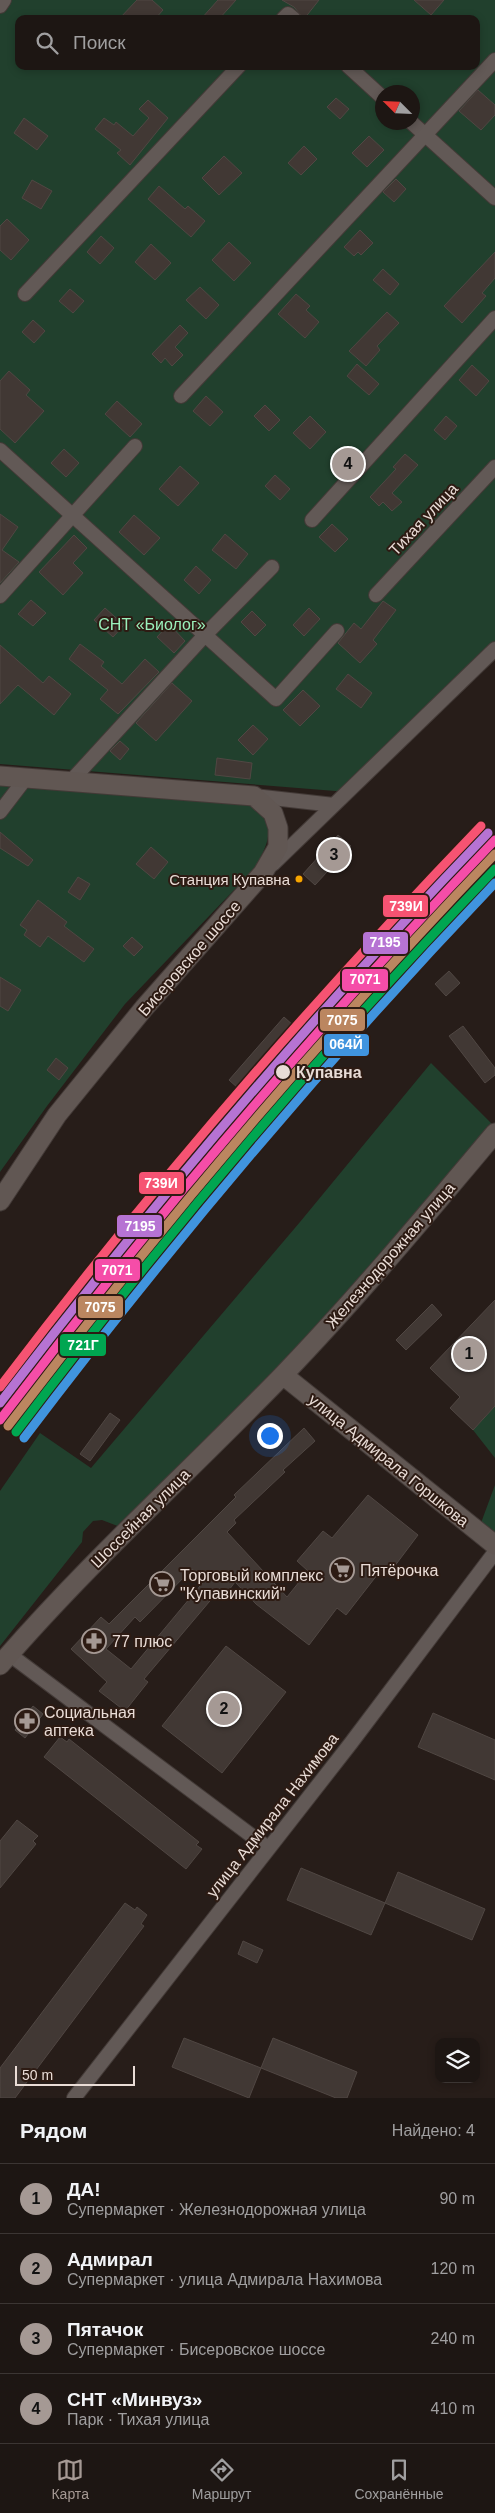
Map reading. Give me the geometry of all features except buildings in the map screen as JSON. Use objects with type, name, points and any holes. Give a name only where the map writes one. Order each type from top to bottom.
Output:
[{"type":"main road","points":[[0,776],[254,796]]},
{"type":"main road","name":"Бисеровское шоссе","points":[[0,1201],[57,1115],[144,1008],[263,874],[278,846],[278,828],[273,813],[254,796]]},
{"type":"main road","name":"Железнодорожная улица","points":[[284,1375],[416,1228],[495,1133]]},
{"type":"main road","name":"улица Адмирала Горшкова","points":[[284,1375],[495,1545]]},
{"type":"main road","name":"Шоссейная улица","points":[[5,1660],[121,1536],[284,1375]]},
{"type":"street","points":[[0,6],[4,0]]},
{"type":"street","points":[[181,396],[495,60]]},
{"type":"street","points":[[26,294],[235,70]]},
{"type":"street","points":[[352,70],[375,91]]},
{"type":"street","points":[[420,130],[495,198]]},
{"type":"street","points":[[312,520],[495,318]]},
{"type":"street","points":[[0,596],[135,446]]},
{"type":"street","points":[[0,450],[276,699],[337,632]]},
{"type":"street","name":"Тихая улица","points":[[376,595],[495,467]]},
{"type":"street","points":[[71,781],[205,635],[272,567]]},
{"type":"street","points":[[263,874],[495,649]]},
{"type":"street","points":[[0,812],[26,778]]},
{"type":"street","points":[[254,796],[334,805]]},
{"type":"street","name":"улица Адмирала Нахимова","points":[[74,2098],[351,1743],[495,1552]]},
{"type":"street","points":[[5,1660],[268,1848]]},
{"type":"green space","name":"СНТ «Биолог»","points":[[0,0],[495,0],[495,649],[348,792],[0,764]]},
{"type":"green space","points":[[0,785],[250,805],[265,820],[268,827],[268,835],[264,850],[255,868],[125,1004],[47,1106],[0,1172]]},
{"type":"green space","points":[[431,1063],[495,1127],[495,1133],[128,1530],[102,1520],[93,1521],[83,1532],[82,1542],[0,1646],[0,1491],[40,1433],[91,1468],[300,1222]]},
{"type":"green space","points":[[495,1406],[495,1458],[473,1430]]},
{"type":"green space","points":[[495,1485],[495,1544],[478,1531]]},
{"type":"transit line","name":"739И","points":[[0,1387],[114,1241],[232,1099],[417,893],[481,826]]},
{"type":"transit line","name":"7195","points":[[0,1403],[116,1255],[236,1111],[360,970],[488,833]]},
{"type":"transit line","name":"7071","points":[[0,1420],[58,1344],[239,1123],[365,980],[495,840]]},
{"type":"transit line","name":"7075","points":[[8,1426],[65,1351],[243,1133],[367,992],[495,854]]},
{"type":"transit line","name":"721Г","points":[[16,1432],[130,1286],[247,1143],[369,1004],[495,869]]},
{"type":"transit line","name":"064Й","points":[[24,1438],[136,1294],[252,1154],[371,1017],[495,883]]},
{"type":"place","name":"СНТ «Минвуз»","points":[[348,464]]},
{"type":"place","name":"Пятачок","points":[[334,855]]},
{"type":"place","name":"Станция Купавна","points":[[299,879]]},
{"type":"place","name":"Купавна","points":[[283,1072]]},
{"type":"place","name":"ДА!","points":[[469,1354]]},
{"type":"place","name":"Пятёрочка","points":[[342,1570]]},
{"type":"place","name":"Торговый комплекс \"Купавинский\"","points":[[162,1584]]},
{"type":"place","name":"77 плюс","points":[[94,1641]]},
{"type":"place","name":"Адмирал","points":[[224,1709]]},
{"type":"place","name":"Социальная аптека","points":[[27,1721]]}]
